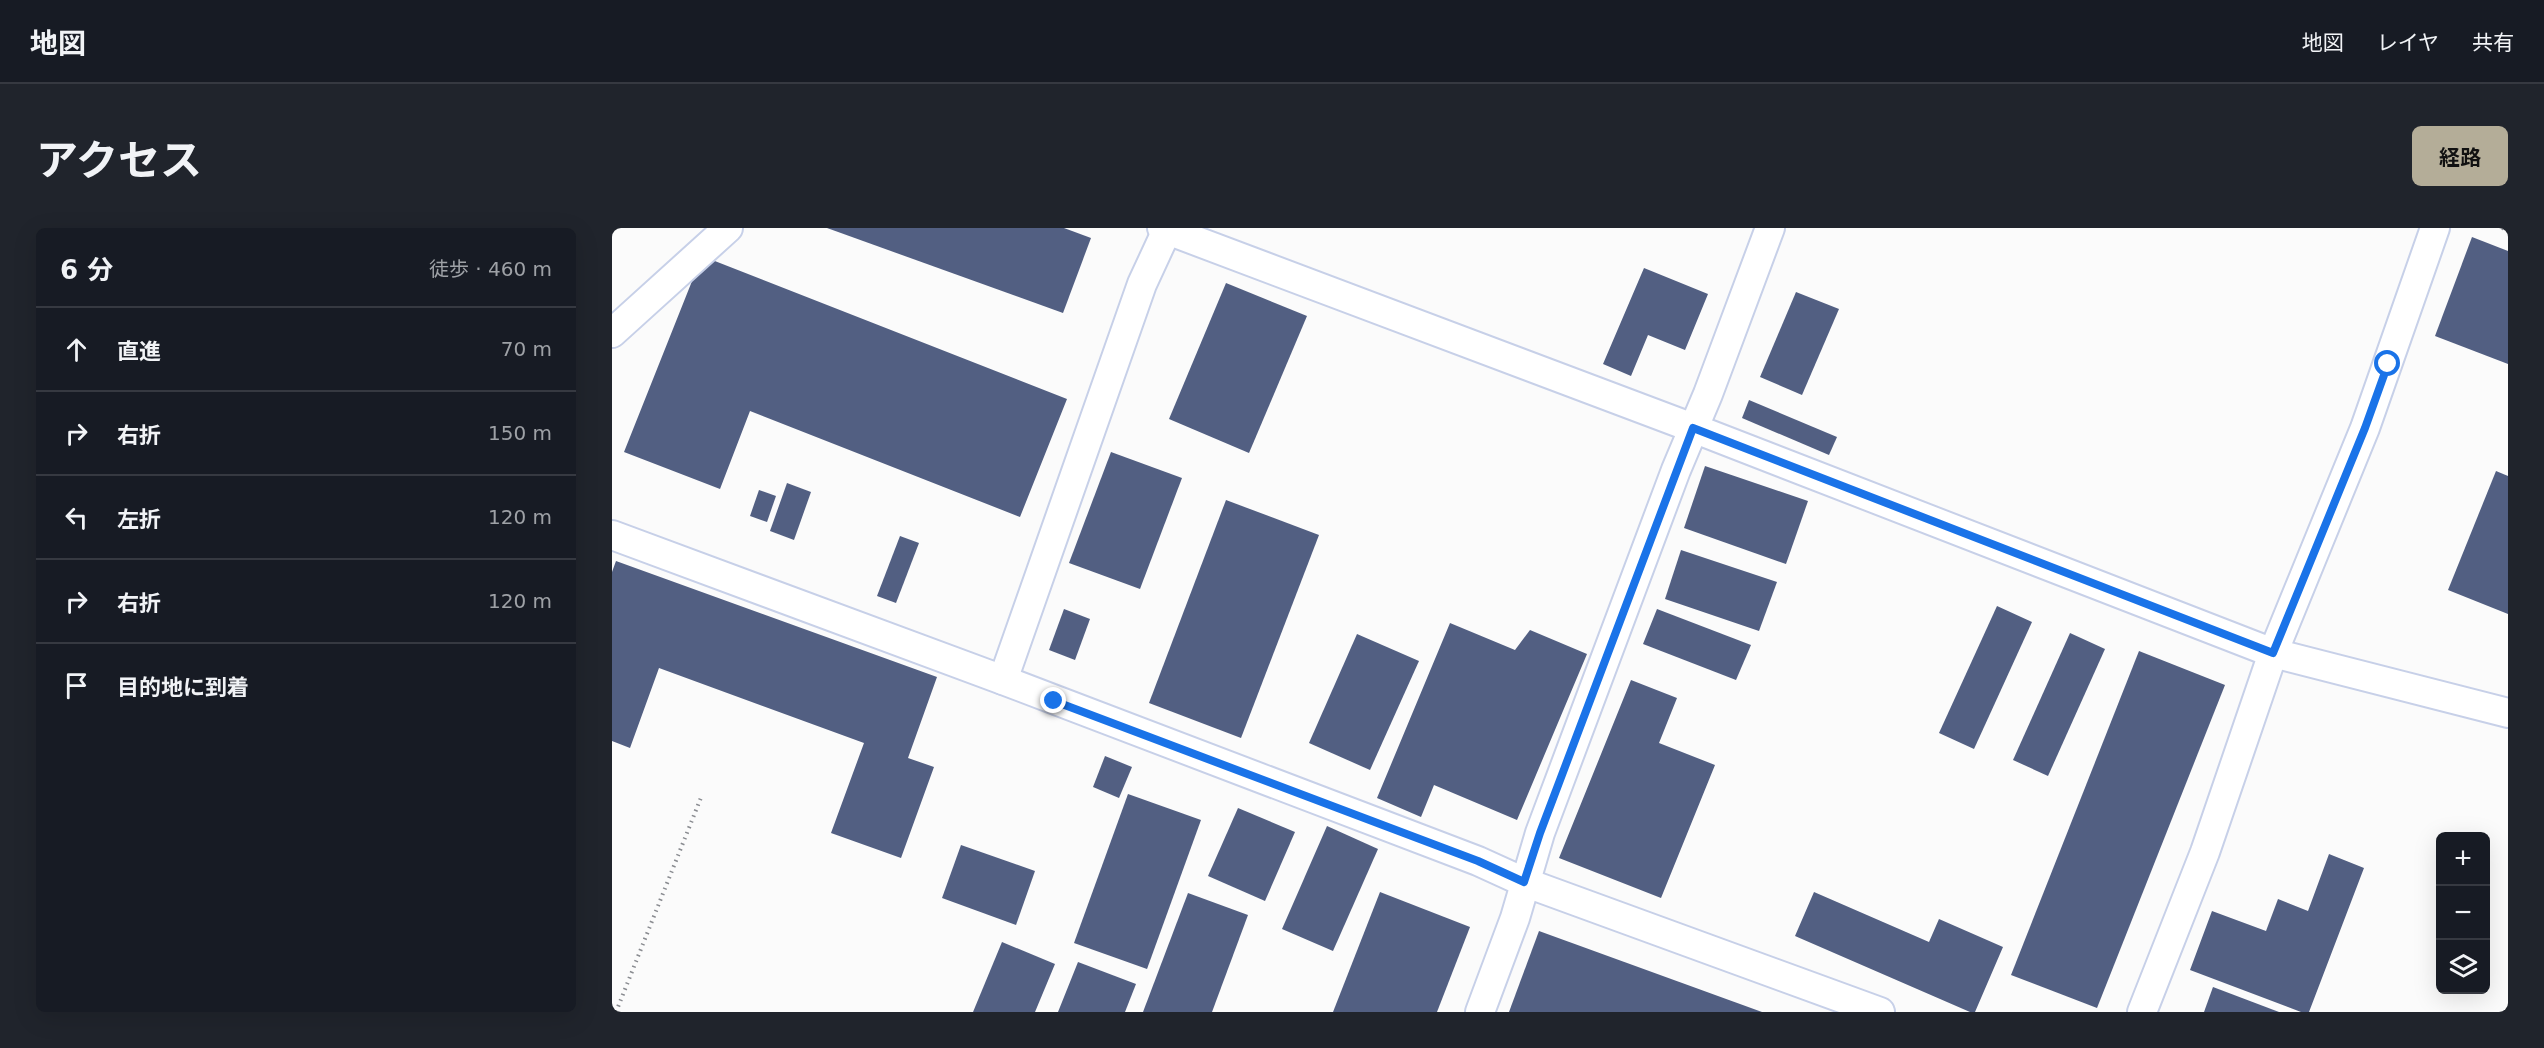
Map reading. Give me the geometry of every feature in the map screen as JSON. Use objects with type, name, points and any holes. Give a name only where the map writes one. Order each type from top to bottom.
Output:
[{"type":"street","points":[[612,333],[728,228]]},
{"type":"street","points":[[1480,1012],[1515,918],[1540,833],[1770,228]]},
{"type":"street","points":[[2142,1012],[2205,852],[2273,653],[2365,428],[2435,228]]},
{"type":"street","points":[[1003,680],[1142,284],[1165,229],[1693,428],[2273,653],[2508,713]]},
{"type":"street","points":[[612,535],[1003,680],[1478,861],[1524,882],[1880,1012]]},
{"type":"path","points":[[2502,228],[2508,230]]},
{"type":"path","points":[[616,1012],[702,795]]},
{"type":"building","points":[[827,228],[1064,228],[1091,238],[1063,313]]},
{"type":"building","points":[[2472,237],[2508,251],[2508,364],[2435,336]]},
{"type":"building","points":[[702,256],[1067,399],[1020,517],[750,411],[720,489],[624,452]]},
{"type":"building","points":[[1644,268],[1708,294],[1685,350],[1648,335],[1631,376],[1603,364]]},
{"type":"building","points":[[1226,283],[1307,316],[1249,453],[1169,419]]},
{"type":"building","points":[[1796,292],[1839,309],[1802,395],[1760,377]]},
{"type":"building","points":[[1749,400],[1837,437],[1829,455],[1742,418]]},
{"type":"building","points":[[1111,452],[1182,478],[1140,589],[1069,563]]},
{"type":"building","points":[[1705,466],[1808,501],[1786,564],[1684,528]]},
{"type":"building","points":[[2496,471],[2508,476],[2508,614],[2448,590]]},
{"type":"building","points":[[787,483],[811,492],[794,540],[770,531]]},
{"type":"building","points":[[759,490],[776,496],[767,522],[750,516]]},
{"type":"building","points":[[1226,500],[1319,535],[1241,738],[1149,703]]},
{"type":"building","points":[[900,536],[919,543],[896,603],[877,596]]},
{"type":"building","points":[[1681,550],[1777,582],[1759,631],[1665,599]]},
{"type":"building","points":[[616,561],[937,677],[908,758],[934,767],[901,858],[831,833],[864,743],[659,668],[630,748],[612,741],[612,572]]},
{"type":"building","points":[[1997,606],[2032,622],[1974,749],[1939,733]]},
{"type":"building","points":[[1064,609],[1090,619],[1075,660],[1049,650]]},
{"type":"building","points":[[1657,609],[1751,645],[1736,680],[1643,644]]},
{"type":"building","points":[[1450,623],[1515,650],[1530,630],[1587,654],[1517,820],[1434,785],[1421,817],[1377,798]]},
{"type":"building","points":[[2070,633],[2105,649],[2048,776],[2013,760]]},
{"type":"building","points":[[1357,634],[1419,661],[1370,770],[1309,743]]},
{"type":"building","points":[[2139,651],[2225,685],[2097,1008],[2011,975]]},
{"type":"building","points":[[1631,680],[1677,698],[1659,743],[1715,765],[1661,898],[1559,858]]},
{"type":"building","points":[[1105,756],[1132,767],[1119,798],[1093,787]]},
{"type":"building","points":[[1128,794],[1201,820],[1147,969],[1074,943]]},
{"type":"building","points":[[1238,808],[1295,832],[1265,901],[1208,876]]},
{"type":"building","points":[[1327,826],[1378,849],[1333,951],[1282,929]]},
{"type":"building","points":[[961,845],[1035,871],[1016,925],[942,898]]},
{"type":"building","points":[[2329,854],[2364,868],[2309,1012],[2301,1012],[2190,970],[2212,911],[2266,931],[2278,899],[2308,911]]},
{"type":"building","points":[[1380,892],[1470,927],[1437,1012],[1333,1012]]},
{"type":"building","points":[[1814,892],[1929,942],[1939,919],[2003,947],[1975,1012],[1970,1012],[1795,936]]},
{"type":"building","points":[[1188,893],[1248,915],[1212,1012],[1143,1012]]},
{"type":"building","points":[[1539,931],[1762,1012],[1509,1012]]},
{"type":"building","points":[[1002,942],[1055,964],[1035,1012],[973,1012]]},
{"type":"building","points":[[1078,962],[1136,984],[1125,1012],[1058,1012]]},
{"type":"building","points":[[2213,987],[2279,1012],[2204,1012]]},
{"type":"route","points":[[1054,701],[1478,861],[1524,882],[1540,833],[1693,428],[2273,653],[2365,428],[2388,364]]}]
